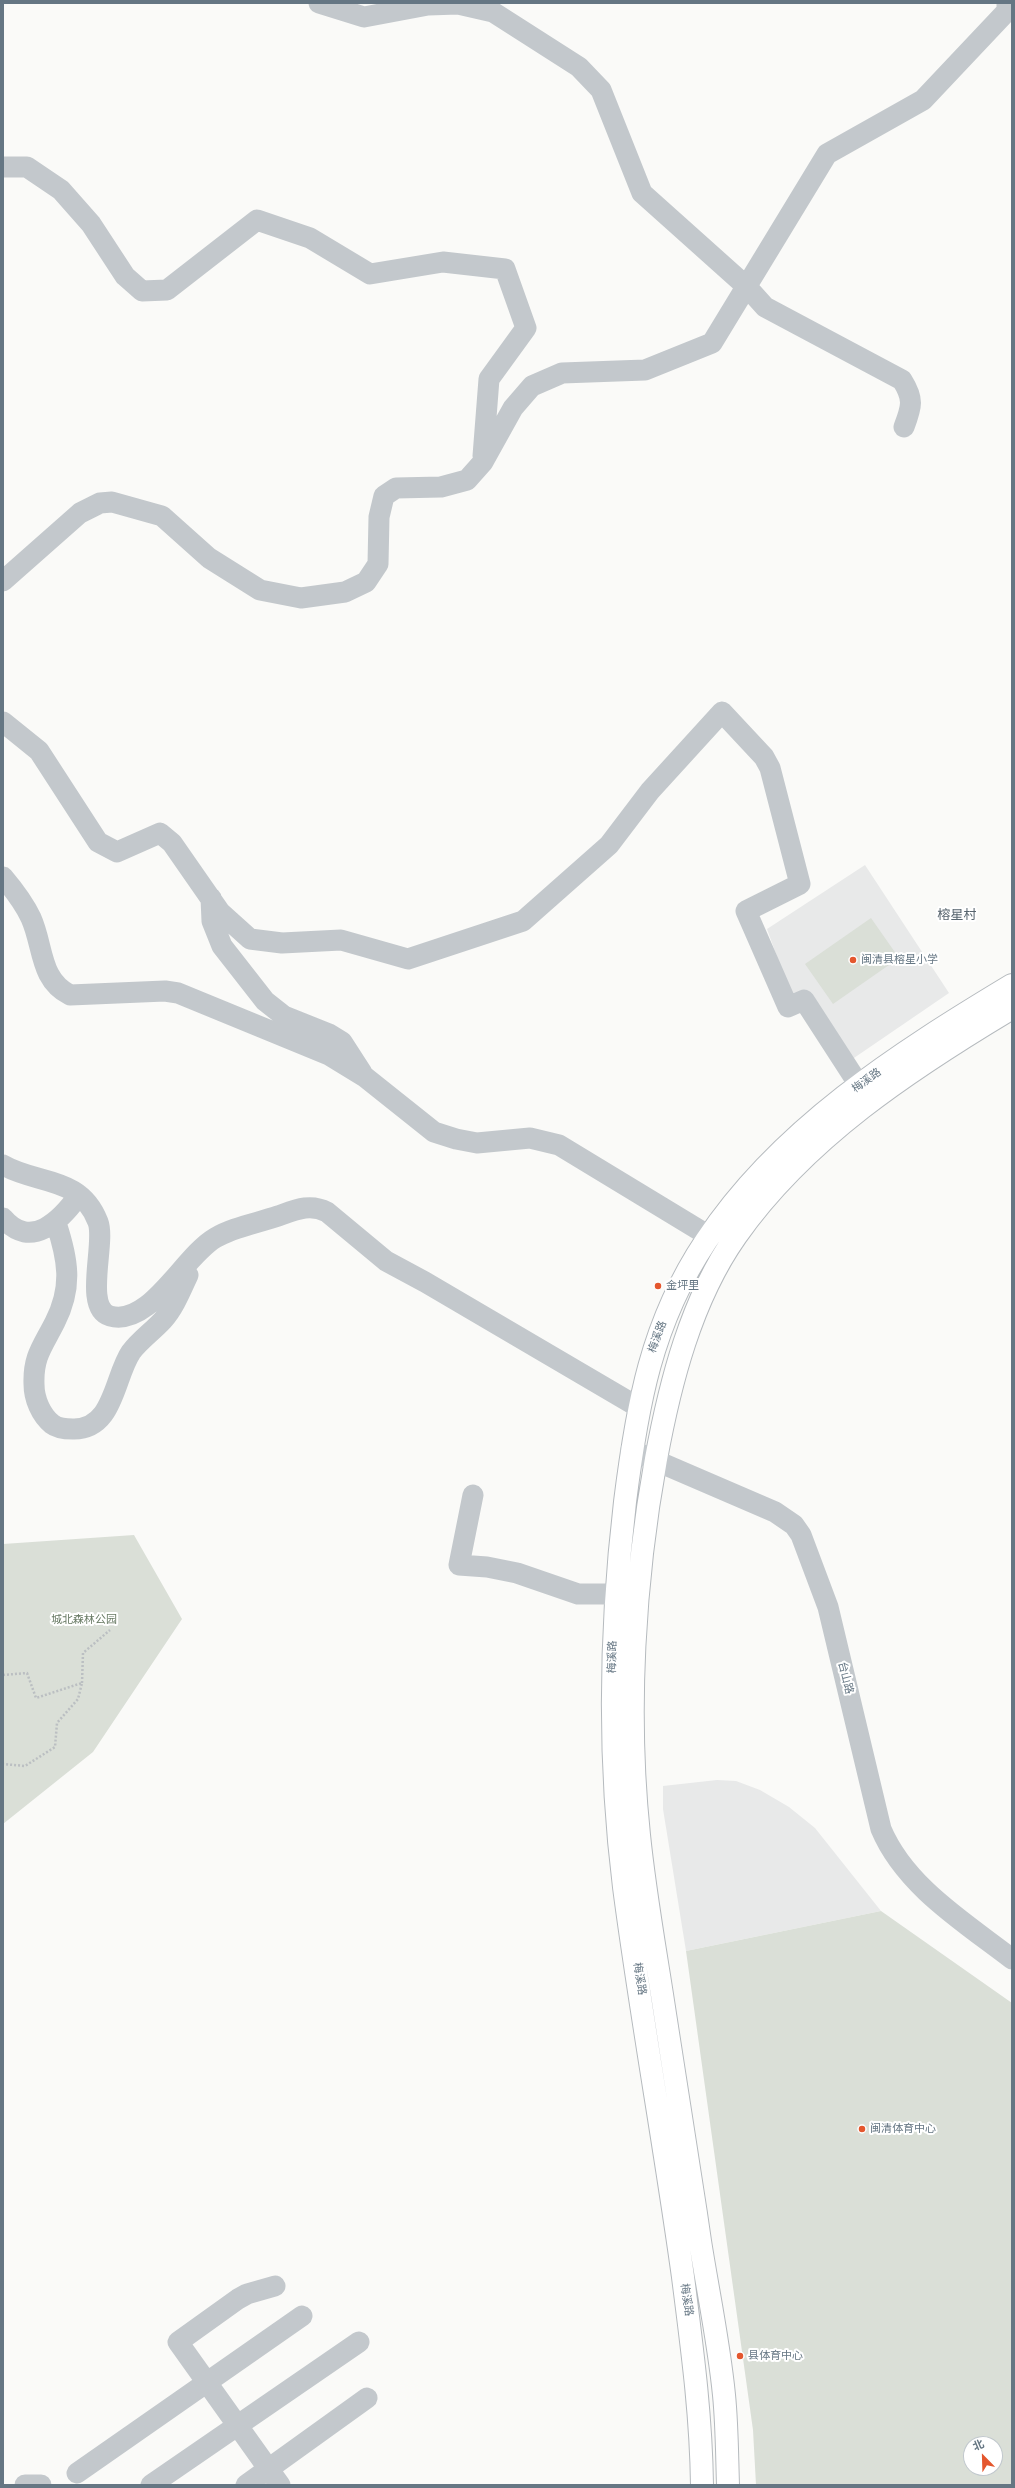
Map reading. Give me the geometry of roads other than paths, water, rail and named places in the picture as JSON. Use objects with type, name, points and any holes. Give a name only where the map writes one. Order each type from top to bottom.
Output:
[{"type":"main road","name":"梅溪路","points":[[702,2485],[701,2421],[696,2374],[670,2180],[624,1885],[614,1766],[612,1653],[616,1594],[631,1450],[638,1407],[645,1376],[661,1327],[680,1284],[709,1236],[764,1168],[859,1086],[956,1019],[1012,985]]},
{"type":"main road","name":"梅溪路","points":[[728,2485],[721,2369],[650,1920],[636,1797],[634,1724],[640,1567],[656,1460],[666,1413],[688,1333],[713,1276],[732,1241],[746,1221],[785,1175],[863,1108],[1012,1008]]},
{"type":"street","points":[[319,3],[364,17],[428,5],[458,4],[493,12],[579,67],[601,90],[642,193],[747,286],[766,307],[902,380],[911,395],[910,411],[904,427]]},
{"type":"street","points":[[3,581],[80,513],[100,503],[112,502],[162,516],[209,558],[260,590],[301,598],[345,592],[366,582],[378,564],[379,518],[384,496],[396,488],[441,487],[467,480],[483,462],[513,408],[532,386],[562,373],[645,370],[712,343],[827,154],[923,100],[1007,11],[1007,3]]},
{"type":"street","points":[[3,167],[27,167],[61,190],[91,224],[125,276],[142,291],[167,290],[257,220],[310,238],[370,274],[443,262],[505,269],[526,328],[489,378],[483,462]]},
{"type":"street","points":[[3,722],[39,751],[98,842],[117,852],[160,833],[172,843],[220,912],[250,939],[282,943],[341,940],[408,959],[523,922],[609,845],[650,791],[722,712],[764,757],[770,768],[800,884],[746,911],[788,1006],[804,1000],[859,1086]]},
{"type":"street","points":[[3,877],[18,895],[31,919],[45,968],[51,981],[59,990],[70,995],[165,991],[178,993],[329,1055],[365,1077],[434,1132],[456,1140],[477,1143],[530,1138],[559,1145],[709,1236]]},
{"type":"street","points":[[211,898],[212,921],[222,946],[265,1001],[284,1016],[329,1034],[342,1042],[365,1077]]},
{"type":"street","points":[[3,1165],[14,1172],[50,1180],[78,1195],[86,1202],[98,1223],[100,1234],[95,1294],[103,1312],[109,1316],[129,1316],[148,1306],[201,1250],[222,1234],[299,1209],[318,1208],[331,1215],[386,1261],[425,1282],[638,1407]]},
{"type":"street","points":[[3,1218],[13,1229],[21,1231],[41,1230],[56,1223],[78,1195]]},
{"type":"street","points":[[56,1223],[67,1258],[66,1287],[55,1323],[35,1362],[34,1386],[36,1398],[45,1418],[54,1426],[66,1429],[78,1429],[90,1425],[107,1408],[115,1395],[125,1364],[132,1352],[165,1318],[201,1250]]},
{"type":"street","name":"台山路","points":[[631,1450],[775,1512],[794,1525],[801,1535],[828,1607],[881,1829],[887,1842],[921,1886],[1012,1959]]},
{"type":"street","points":[[473,1495],[459,1565],[487,1567],[517,1573],[578,1594],[616,1594]]},
{"type":"street","points":[[274,2477],[208,2382],[178,2342],[238,2299],[247,2294],[275,2286]]},
{"type":"street","points":[[77,2473],[302,2316]]},
{"type":"street","points":[[151,2485],[359,2342]]},
{"type":"street","points":[[246,2485],[274,2477],[367,2398]]},
{"type":"street","points":[[25,2485],[41,2485]]},
{"type":"place","name":"闽清县榕星小学","points":[[853,960]]},
{"type":"place","name":"金坪里","points":[[658,1286]]},
{"type":"place","name":"闽清体育中心","points":[[862,2129]]},
{"type":"place","name":"县体育中心","points":[[740,2356]]},
{"type":"district","name":"榕星村","points":[[957,916]]},
{"type":"park label","name":"城北森林公园","points":[[84,1620]]}]
